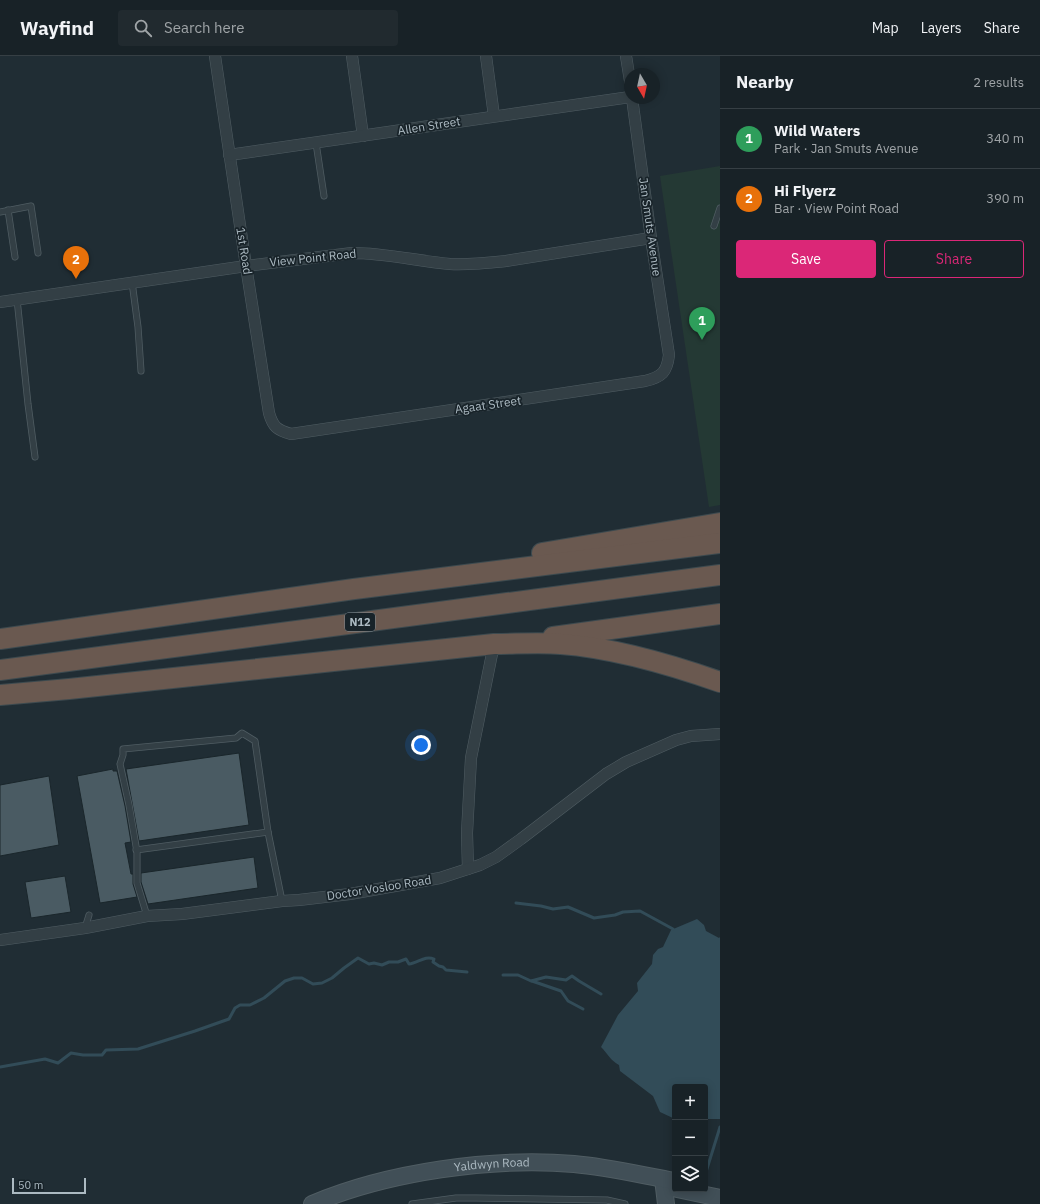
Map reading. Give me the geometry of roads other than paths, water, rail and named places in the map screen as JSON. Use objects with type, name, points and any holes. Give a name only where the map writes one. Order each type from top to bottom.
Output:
[{"type":"highway","points":[[354,589],[509,559],[720,523]]},
{"type":"highway","points":[[0,639],[354,589],[720,543]]},
{"type":"highway","name":"N12","points":[[0,670],[720,575]]},
{"type":"highway","points":[[0,695],[77,689],[494,644],[720,614]]},
{"type":"highway","points":[[494,644],[560,644],[611,651],[682,669],[720,682]]},
{"type":"main road","name":"Yaldwyn Road","points":[[312,1204],[363,1187],[409,1175],[496,1164],[526,1162],[575,1164],[634,1172],[671,1185]]},
{"type":"main road","name":"Yaldwyn Road","points":[[328,1204],[364,1192],[401,1183],[444,1175],[493,1171],[535,1170],[574,1172],[671,1185]]},
{"type":"main road","points":[[666,1204],[671,1185]]},
{"type":"main road","name":"Yaldwyn Road","points":[[708,1190],[720,1191]]},
{"type":"main road","points":[[674,1204],[680,1198],[694,1192]]},
{"type":"main road","name":"Yaldwyn Road","points":[[704,1192],[720,1198]]},
{"type":"street","name":"1st Road","points":[[215,56],[269,413],[272,423],[277,428],[282,432],[291,434]]},
{"type":"street","points":[[352,56],[363,136]]},
{"type":"street","points":[[486,56],[494,116]]},
{"type":"street","points":[[626,56],[628,68]]},
{"type":"street","name":"Allen Street","points":[[229,155],[624,98]]},
{"type":"street","name":"Jan Smuts Avenue","points":[[632,104],[669,355]]},
{"type":"street","name":"View Point Road","points":[[0,302],[132,282],[352,252],[449,264],[486,263],[651,238]]},
{"type":"street","name":"Agaat Street","points":[[291,434],[645,381],[656,378],[664,372],[668,365],[669,355]]},
{"type":"street","points":[[468,869],[467,833],[471,758],[494,644]]},
{"type":"street","name":"Doctor Vosloo Road","points":[[0,940],[85,928],[147,916],[182,914],[350,894],[440,878],[480,865],[508,849],[596,781],[626,762],[676,740],[691,736],[720,734]]},
{"type":"lane","points":[[316,143],[324,196]]},
{"type":"lane","points":[[0,212],[31,206],[38,253]]},
{"type":"lane","points":[[714,226],[720,208]]},
{"type":"lane","points":[[8,210],[15,257]]},
{"type":"lane","points":[[132,282],[138,327],[141,371]]},
{"type":"lane","points":[[17,299],[35,457]]},
{"type":"lane","points":[[147,916],[137,883],[136,850],[129,804],[120,764],[123,749],[236,738],[242,734],[255,741],[268,832],[282,901]]},
{"type":"lane","points":[[136,850],[268,832]]},
{"type":"lane","points":[[85,928],[89,915]]},
{"type":"lane","points":[[412,1204],[456,1198],[476,1198],[607,1200],[625,1204]]},
{"type":"water","points":[[697,919],[704,925],[706,931],[719,938],[720,937],[720,1119],[708,1119],[708,1084],[672,1084],[672,1118],[660,1112],[653,1096],[620,1071],[619,1065],[611,1059],[601,1047],[618,1015],[638,991],[637,983],[652,964],[653,955],[658,949],[663,947],[671,930]]},
{"type":"waterway","points":[[516,903],[553,909],[568,907],[594,918],[615,915],[623,912],[640,911],[673,929]]},
{"type":"waterway","points":[[0,1067],[45,1059],[58,1063],[71,1053],[83,1055],[102,1055],[106,1050],[138,1049],[229,1019],[235,1008],[240,1005],[250,1005],[264,998],[285,981],[294,978],[302,978],[313,984],[322,983],[332,978],[358,958],[369,964],[374,963],[382,965],[389,962],[398,962],[406,959],[409,964],[431,958],[434,959],[433,962],[446,970],[467,972]]},
{"type":"waterway","points":[[503,975],[518,975],[531,981],[546,977],[566,980],[572,976],[601,994]]},
{"type":"waterway","points":[[532,981],[561,991],[568,1001],[583,1009]]},
{"type":"waterway","points":[[708,1166],[720,1127]]},
{"type":"place","name":"Hi Flyerz","points":[[76,279]]},
{"type":"place","name":"Wild Waters","points":[[702,340]]}]
